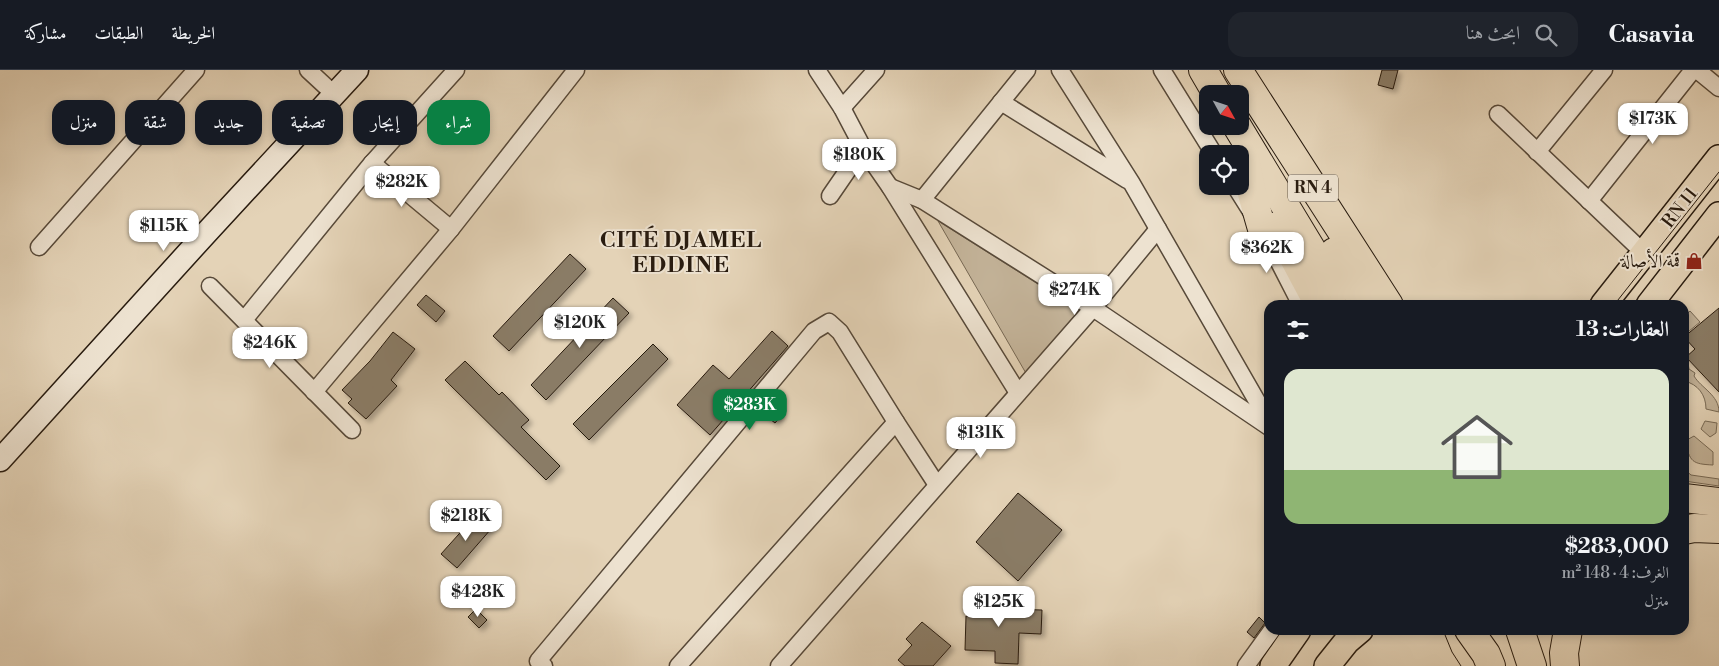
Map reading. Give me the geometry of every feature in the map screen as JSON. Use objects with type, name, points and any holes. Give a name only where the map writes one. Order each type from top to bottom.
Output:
[{"type":"highway","points":[[1204,70],[1213,85]]},
{"type":"highway","name":"RN 4","points":[[1232,70],[1362,300]]},
{"type":"highway","name":"RN 4","points":[[1238,70],[1386,300]]},
{"type":"highway","name":"RN 4","points":[[1241,135],[1342,300]]},
{"type":"highway","name":"RN 4","points":[[1249,168],[1268,209],[1316,300]]},
{"type":"highway","points":[[1249,179],[1262,228]]},
{"type":"highway","points":[[1689,499],[1719,502]]},
{"type":"highway","points":[[1689,514],[1719,516]]},
{"type":"highway","points":[[1689,529],[1719,528]]},
{"type":"highway","points":[[1473,635],[1486,654],[1491,666]]},
{"type":"highway","points":[[1505,635],[1515,666]]},
{"type":"highway","points":[[1522,635],[1532,666]]},
{"type":"highway","points":[[1537,635],[1545,666]]},
{"type":"highway","points":[[1565,666],[1564,653],[1567,635]]},
{"type":"main road","name":"RN 11","points":[[1608,300],[1719,158]]},
{"type":"main road","name":"RN 11","points":[[1653,300],[1719,216]]},
{"type":"main road","points":[[1266,654],[1291,635]]},
{"type":"main road","points":[[1326,666],[1354,635]]},
{"type":"street","points":[[39,247],[196,70]]},
{"type":"street","points":[[308,70],[335,95]]},
{"type":"street","points":[[0,460],[208,230],[357,70]]},
{"type":"street","points":[[244,320],[372,163],[456,70]]},
{"type":"street","points":[[314,392],[451,229],[576,70]]},
{"type":"street","points":[[816,70],[842,108],[863,148],[1018,393]]},
{"type":"street","points":[[842,108],[876,70]]},
{"type":"street","points":[[922,200],[1027,70]]},
{"type":"street","points":[[1060,70],[1131,182],[1264,413]]},
{"type":"street","points":[[1162,70],[1208,145]]},
{"type":"street","points":[[1537,152],[1604,70]]},
{"type":"street","points":[[1589,201],[1693,70]]},
{"type":"street","points":[[1697,70],[1719,88]]},
{"type":"street","points":[[1001,102],[1131,182]]},
{"type":"street","points":[[1498,114],[1645,254]]},
{"type":"street","points":[[830,196],[863,148]]},
{"type":"street","points":[[372,163],[451,229]]},
{"type":"street","points":[[890,188],[922,200],[1093,308],[1264,424]]},
{"type":"street","points":[[1241,195],[1262,228],[1298,300]]},
{"type":"street","points":[[778,666],[856,580],[1093,308],[1158,229]]},
{"type":"street","points":[[210,286],[352,430]]},
{"type":"street","points":[[544,666],[538,661],[814,331],[829,322],[840,332],[937,485]]},
{"type":"street","points":[[678,666],[896,422]]},
{"type":"shaded area","points":[[938,221],[1079,310],[1027,375]]},
{"type":"shaded area","points":[[1689,312],[1700,322],[1689,331]]},
{"type":"shaded area","points":[[1689,369],[1695,373],[1694,376],[1697,380],[1713,396],[1719,412],[1706,409],[1703,395],[1689,382]]},
{"type":"shaded area","points":[[1705,421],[1717,423],[1716,433],[1710,437],[1701,429]]},
{"type":"shaded area","points":[[1694,436],[1713,452],[1713,465],[1700,464],[1693,461],[1689,453],[1689,439]]},
{"type":"shaded area","points":[[1689,473],[1719,479],[1719,486],[1689,482]]},
{"type":"building","points":[[1382,70],[1398,70],[1393,89],[1378,85]]},
{"type":"building","points":[[570,254],[586,269],[509,351],[493,336]]},
{"type":"building","points":[[426,295],[445,311],[436,322],[417,305]]},
{"type":"building","points":[[613,298],[629,313],[546,400],[531,385]]},
{"type":"building","points":[[1719,308],[1719,392],[1689,360],[1689,354],[1695,349],[1689,342],[1689,333]]},
{"type":"building","points":[[772,331],[788,346],[710,435],[677,405],[713,365],[729,379]]},
{"type":"building","points":[[393,332],[415,349],[391,380],[397,386],[366,419],[348,403],[352,399],[342,390],[370,361]]},
{"type":"building","points":[[653,344],[668,359],[589,440],[573,424]]},
{"type":"building","points":[[465,361],[499,395],[502,392],[529,420],[521,427],[560,466],[546,480],[445,380]]},
{"type":"building","points":[[767,403],[782,415],[775,423],[760,411]]},
{"type":"building","points":[[1018,493],[1062,530],[1018,581],[976,542]]},
{"type":"building","points":[[476,515],[491,529],[457,568],[441,554]]},
{"type":"building","points":[[970,597],[1006,598],[1006,609],[1042,610],[1041,634],[1019,633],[1018,664],[995,663],[995,651],[965,650],[966,616],[969,616]]},
{"type":"building","points":[[476,609],[487,620],[479,628],[468,617]]},
{"type":"building","points":[[1259,617],[1264,622],[1254,638],[1247,632]]},
{"type":"building","points":[[922,622],[951,646],[933,666],[905,666],[898,660],[912,645],[906,639]]},
{"type":"tram line","points":[[1618,300],[1719,172]]},
{"type":"tram line","points":[[1445,635],[1452,652],[1461,666]]},
{"type":"place","name":"قمة الأصالة","points":[[1694,261]]},
{"type":"district","name":"CITÉ DJAMEL EDDINE","points":[[681,252]]}]
